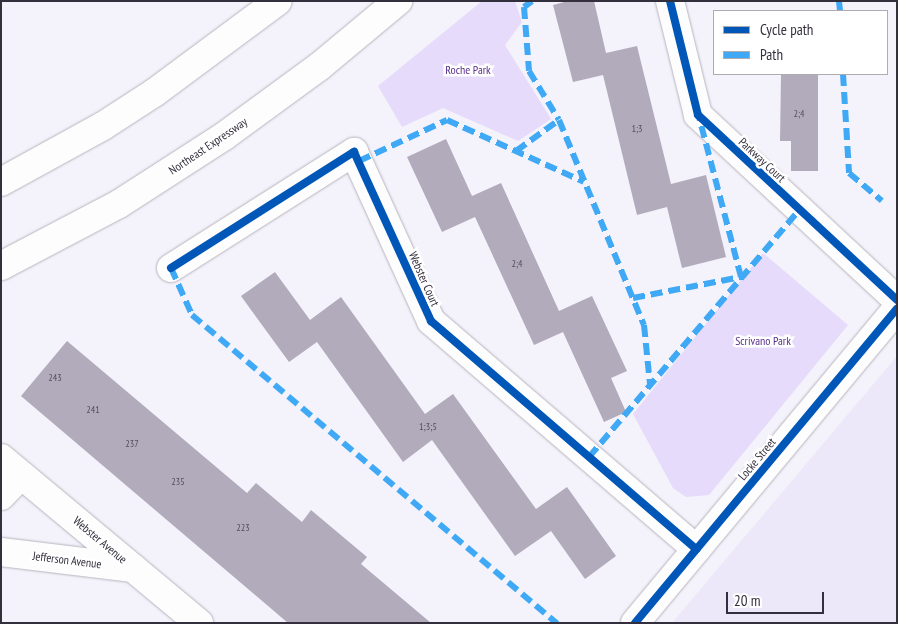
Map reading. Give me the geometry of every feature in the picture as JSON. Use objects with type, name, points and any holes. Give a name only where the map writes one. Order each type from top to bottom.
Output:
[{"type":"main road","points":[[1,182],[103,126],[154,93],[278,1]]},
{"type":"main road","name":"Northeast Expressway","points":[[1,266],[119,204],[223,137],[320,66],[398,1]]},
{"type":"main road","name":"Parkway Court","points":[[670,1],[698,115],[897,300]]},
{"type":"main road","name":"Webster Court","points":[[171,268],[354,152],[430,321],[696,549]]},
{"type":"main road","name":"Locke Street","points":[[636,623],[897,309]]},
{"type":"main road","points":[[1,496],[11,466]]},
{"type":"main road","name":"Webster Avenue","points":[[11,466],[198,623]]},
{"type":"main road","name":"Jefferson Avenue","points":[[1,552],[133,568]]},
{"type":"shaded area","points":[[897,356],[897,623],[672,623]]},
{"type":"green space","name":"Roche Park","points":[[482,1],[515,1],[522,22],[505,45],[551,119],[518,141],[443,108],[402,127],[378,86]]},
{"type":"green space","name":"Scrivano Park","points":[[763,253],[848,325],[709,495],[686,497],[673,488],[633,414]]},
{"type":"building","points":[[568,1],[594,1],[606,53],[637,46],[671,184],[706,175],[726,257],[682,268],[667,207],[637,215],[603,75],[573,82],[553,5]]},
{"type":"building","points":[[781,75],[818,75],[818,171],[791,171],[791,141],[780,141]]},
{"type":"building","points":[[446,139],[472,196],[501,183],[559,311],[592,296],[627,371],[611,378],[626,412],[604,422],[563,332],[534,345],[475,217],[442,232],[407,157]]},
{"type":"building","points":[[275,272],[310,320],[341,297],[425,414],[453,394],[536,509],[567,487],[616,556],[585,579],[551,531],[515,556],[432,440],[403,462],[317,342],[289,362],[241,296]]},
{"type":"building","points":[[67,341],[247,493],[256,483],[302,522],[311,510],[367,557],[361,564],[431,623],[288,623],[21,396]]},
{"type":"marked path","points":[[532,1],[524,7],[529,71],[559,120],[644,325],[650,384]]},
{"type":"marked path","points":[[839,1],[840,10]]},
{"type":"marked path","points":[[843,75],[849,173],[882,201]]},
{"type":"marked path","points":[[633,298],[741,277],[699,117]]},
{"type":"marked path","points":[[359,161],[447,120],[584,182]]},
{"type":"marked path","points":[[516,151],[559,120]]},
{"type":"marked path","points":[[589,457],[799,210]]},
{"type":"marked path","points":[[171,268],[192,315],[557,623]]},
{"type":"cycle path","points":[[670,1],[698,115],[897,300]]},
{"type":"cycle path","points":[[171,268],[354,152],[431,321],[696,549]]},
{"type":"cycle path","points":[[635,623],[897,309]]}]
